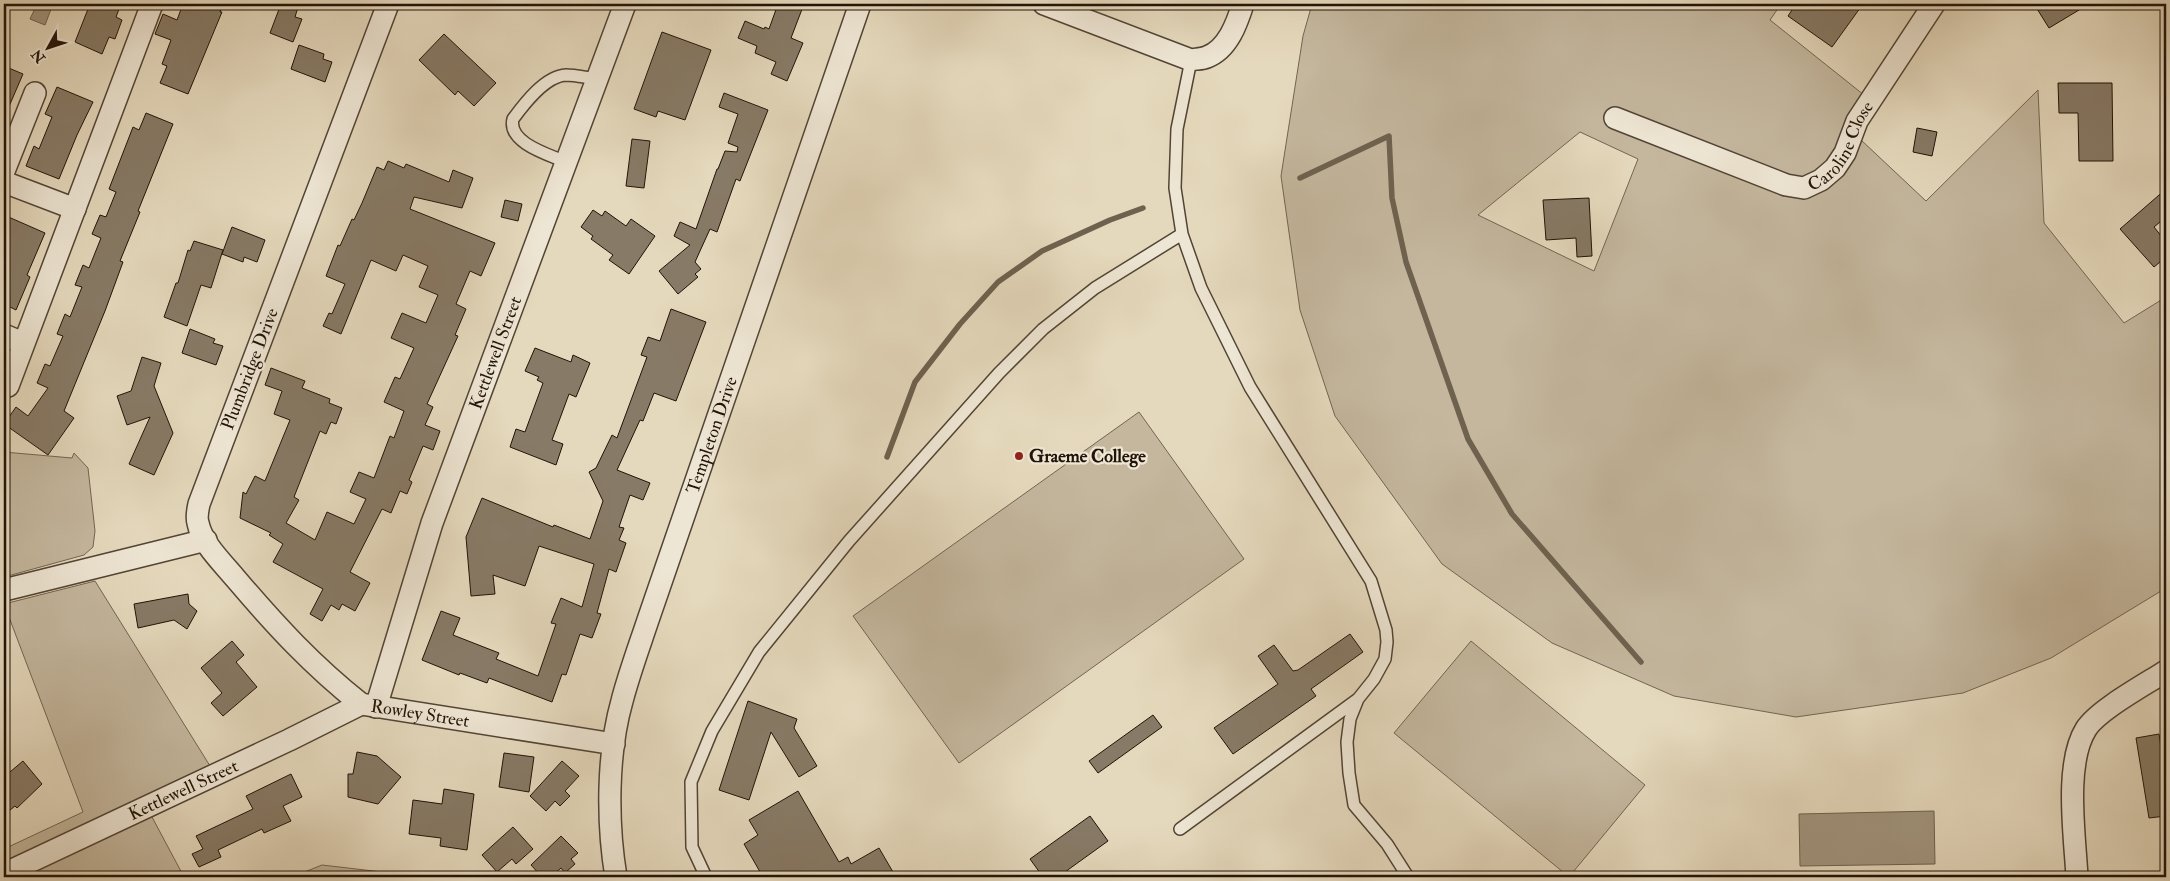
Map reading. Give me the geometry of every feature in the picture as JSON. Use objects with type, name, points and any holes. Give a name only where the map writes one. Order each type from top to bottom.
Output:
[{"type":"street","points":[[8,386],[13,339],[75,209],[152,4]]},
{"type":"street","name":"Plumbridge Drive","points":[[206,540],[197,522],[199,504],[388,4]]},
{"type":"street","name":"Kettlewell Street","points":[[4,874],[289,740],[369,705],[432,522],[625,4]]},
{"type":"street","name":"Templeton Drive","points":[[616,877],[609,815],[614,744],[621,702],[860,4]]},
{"type":"street","points":[[1044,4],[1191,60],[1207,57],[1220,48],[1236,26],[1242,4]]},
{"type":"street","name":"Caroline Close","points":[[1615,118],[1786,185],[1804,188],[1821,180],[1835,168],[1845,153],[1857,121],[1934,4]]},
{"type":"street","points":[[4,171],[35,93]]},
{"type":"street","points":[[4,182],[75,209]]},
{"type":"street","points":[[4,590],[206,540]]},
{"type":"street","name":"Rowley Street","points":[[206,540],[292,643],[329,679],[369,705],[614,744]]},
{"type":"street","points":[[2077,877],[2073,781],[2077,750],[2086,728],[2112,706],[2166,671]]},
{"type":"lane","points":[[1180,829],[1358,699],[1374,679],[1385,658],[1387,642],[1386,630],[1371,581],[1250,388],[1201,288],[1182,234],[1175,188],[1176,149],[1191,60]]},
{"type":"lane","points":[[566,162],[538,151],[524,142],[515,133],[512,125],[513,119],[542,86],[557,77],[566,75],[597,79]]},
{"type":"lane","points":[[706,877],[692,847],[691,782],[712,731],[759,652],[849,541],[999,373],[1043,329],[1095,288],[1182,234]]},
{"type":"lane","points":[[1358,699],[1350,719],[1347,742],[1348,773],[1354,805],[1387,844],[1408,877]]},
{"type":"shaded area","points":[[37,4],[53,4],[45,25],[30,19]]},
{"type":"shaded area","points":[[1312,4],[1781,4],[1770,20],[1864,95],[1844,124],[1926,201],[2038,90],[2044,223],[2124,323],[2166,297],[2166,588],[2051,658],[1963,693],[1796,717],[1674,696],[1552,643],[1442,564],[1335,416],[1300,310],[1281,176],[1303,36]],"holes":[[[1580,132],[1638,159],[1594,271],[1478,215]]]},
{"type":"shaded area","points":[[1139,412],[1244,559],[959,763],[853,616]]},
{"type":"shaded area","points":[[4,452],[72,458],[74,453],[88,468],[95,531],[93,547],[84,555],[4,577]]},
{"type":"shaded area","points":[[95,581],[220,782],[152,817],[184,877],[4,877],[4,849],[83,812],[4,604]]},
{"type":"shaded area","points":[[1471,641],[1645,785],[1569,877],[1394,733]]},
{"type":"shaded area","points":[[1934,811],[1935,864],[1800,866],[1799,814]]},
{"type":"shaded area","points":[[322,865],[425,877],[292,877]]},
{"type":"building","points":[[90,4],[121,4],[116,17],[122,20],[115,39],[109,37],[102,54],[75,42]]},
{"type":"building","points":[[183,4],[223,4],[220,12],[222,12],[188,94],[160,83],[167,66],[162,64],[171,40],[155,34],[163,14],[177,20]]},
{"type":"building","points":[[281,4],[299,4],[295,17],[302,19],[293,42],[270,33]]},
{"type":"building","points":[[778,4],[804,4],[791,38],[803,43],[787,81],[771,74],[776,62],[755,53],[757,46],[738,38],[745,21],[764,29],[765,27],[769,29]]},
{"type":"building","points":[[1796,4],[1863,4],[1832,47],[1788,16]]},
{"type":"building","points":[[2034,4],[2089,4],[2049,28]]},
{"type":"building","points":[[662,32],[711,50],[685,120],[658,111],[656,117],[634,109]]},
{"type":"building","points":[[444,34],[496,83],[474,106],[458,91],[455,95],[419,60]]},
{"type":"building","points":[[299,45],[324,54],[323,59],[332,62],[325,82],[291,69]]},
{"type":"building","points":[[4,66],[23,74],[4,118]]},
{"type":"building","points":[[2058,83],[2112,83],[2113,161],[2079,161],[2078,113],[2059,113]]},
{"type":"building","points":[[57,87],[93,102],[59,179],[26,166],[34,146],[39,149],[52,117],[45,114]]},
{"type":"building","points":[[724,93],[768,110],[740,181],[736,179],[717,232],[710,229],[695,262],[701,269],[695,274],[698,277],[678,294],[659,271],[690,245],[674,236],[680,222],[696,229],[725,151],[737,152],[738,147],[728,143],[738,114],[719,107]]},
{"type":"building","points":[[146,113],[173,124],[138,211],[140,212],[120,261],[123,262],[105,311],[64,411],[74,418],[48,455],[4,424],[16,407],[28,416],[48,388],[37,383],[45,364],[50,366],[63,336],[57,334],[65,314],[70,317],[82,287],[75,285],[83,265],[89,268],[101,238],[92,234],[100,215],[106,217],[116,192],[109,189],[133,127],[139,130]]},
{"type":"building","points":[[1917,128],[1937,132],[1932,156],[1913,152]]},
{"type":"building","points":[[632,139],[650,141],[644,188],[626,186]]},
{"type":"building","points":[[388,161],[404,168],[406,164],[449,182],[453,170],[473,178],[462,208],[414,197],[410,209],[495,243],[481,276],[470,271],[456,304],[466,309],[455,335],[458,336],[427,404],[433,407],[425,425],[440,431],[433,450],[423,446],[409,480],[412,482],[407,494],[400,491],[391,513],[382,509],[350,572],[370,583],[355,611],[342,604],[339,610],[331,605],[322,621],[310,614],[323,589],[273,562],[283,544],[269,535],[271,533],[240,518],[243,492],[246,494],[255,476],[265,481],[290,420],[274,414],[282,391],[265,385],[271,368],[305,381],[302,388],[330,399],[329,403],[342,408],[336,424],[331,422],[326,434],[320,431],[294,497],[299,500],[286,523],[315,540],[327,512],[354,524],[366,499],[350,492],[359,472],[374,478],[390,436],[394,438],[404,411],[384,402],[395,377],[400,379],[414,348],[391,338],[402,313],[426,323],[438,295],[419,287],[428,266],[403,255],[396,271],[371,260],[341,334],[323,326],[329,313],[332,314],[345,284],[326,276],[338,245],[340,246],[352,219],[354,220],[377,167],[384,170]]},
{"type":"building","points":[[2166,189],[2166,217],[2154,227],[2166,242],[2166,257],[2154,267],[2120,229]]},
{"type":"building","points":[[1589,198],[1592,256],[1577,257],[1576,238],[1546,240],[1543,200]]},
{"type":"building","points":[[505,200],[522,204],[518,221],[501,217]]},
{"type":"building","points":[[593,210],[602,216],[605,211],[626,226],[631,219],[655,236],[629,274],[609,260],[613,255],[591,239],[593,236],[581,227]]},
{"type":"building","points":[[4,215],[45,233],[27,275],[30,277],[16,310],[4,304]]},
{"type":"building","points":[[232,227],[265,240],[257,262],[244,257],[243,262],[222,254]]},
{"type":"building","points":[[194,241],[223,250],[211,288],[201,285],[187,326],[164,317],[176,283],[178,283],[188,250],[190,251]]},
{"type":"building","points":[[671,309],[706,322],[676,401],[654,393],[643,421],[640,420],[617,470],[650,483],[643,500],[630,495],[619,527],[624,528],[619,540],[626,543],[616,572],[609,569],[597,613],[601,614],[592,638],[580,634],[566,675],[562,674],[552,702],[489,678],[487,683],[460,673],[459,675],[422,660],[441,611],[460,618],[453,635],[499,653],[496,659],[538,676],[556,624],[551,623],[561,598],[582,607],[594,564],[539,546],[525,586],[493,575],[495,594],[471,596],[466,537],[482,498],[553,527],[554,525],[590,539],[603,501],[589,472],[596,468],[612,435],[617,438],[647,357],[641,355],[648,337],[660,341]]},
{"type":"building","points":[[190,329],[215,339],[213,343],[223,346],[216,365],[182,353]]},
{"type":"building","points":[[535,348],[571,362],[573,355],[590,363],[576,397],[569,394],[552,440],[563,444],[556,465],[510,447],[516,429],[525,432],[543,383],[537,380],[539,377],[525,371]]},
{"type":"building","points":[[142,357],[161,363],[154,386],[173,433],[154,475],[129,464],[150,417],[127,425],[117,396],[131,391]]},
{"type":"building","points":[[188,594],[189,604],[197,611],[187,629],[174,620],[138,628],[134,604]]},
{"type":"building","points":[[1350,634],[1363,652],[1311,689],[1316,696],[1233,754],[1214,728],[1278,684],[1258,656],[1274,645],[1293,671],[1298,670]]},
{"type":"building","points":[[232,641],[244,655],[236,662],[257,687],[223,716],[211,703],[222,693],[201,668]]},
{"type":"building","points":[[748,701],[797,719],[794,728],[817,766],[799,777],[771,732],[749,800],[719,790]]},
{"type":"building","points":[[1153,715],[1162,727],[1098,773],[1089,761]]},
{"type":"building","points":[[2159,734],[2166,781],[2166,816],[2149,818],[2136,738]]},
{"type":"building","points":[[357,752],[377,756],[401,777],[378,804],[348,797],[348,774],[353,774]]},
{"type":"building","points":[[504,753],[534,757],[529,792],[499,787]]},
{"type":"building","points":[[23,761],[42,784],[17,808],[15,806],[4,815],[4,777]]},
{"type":"building","points":[[562,761],[579,776],[565,791],[570,796],[560,806],[555,801],[546,811],[530,796]]},
{"type":"building","points":[[291,774],[302,797],[283,806],[291,821],[264,833],[262,829],[218,850],[221,857],[199,867],[192,854],[203,849],[196,836],[253,809],[246,796]]},
{"type":"building","points":[[444,789],[474,794],[467,850],[440,846],[441,838],[409,834],[413,800],[442,804]]},
{"type":"building","points":[[798,791],[839,862],[848,857],[851,864],[879,848],[893,872],[884,877],[763,877],[744,844],[758,835],[749,820]]},
{"type":"building","points":[[1090,816],[1108,841],[1058,877],[1043,877],[1030,859]]},
{"type":"building","points":[[513,827],[533,849],[516,864],[512,859],[497,872],[482,855]]},
{"type":"building","points":[[561,836],[578,853],[571,859],[575,864],[565,873],[561,868],[551,877],[542,877],[531,865]]},
{"type":"waterway","points":[[1300,178],[1389,136],[1392,198],[1406,262],[1468,439],[1512,514],[1641,662]]},
{"type":"waterway","points":[[887,457],[915,382],[960,324],[998,282],[1042,251],[1110,220],[1143,208]]},
{"type":"place","name":"Graeme College","points":[[1019,456]]}]
